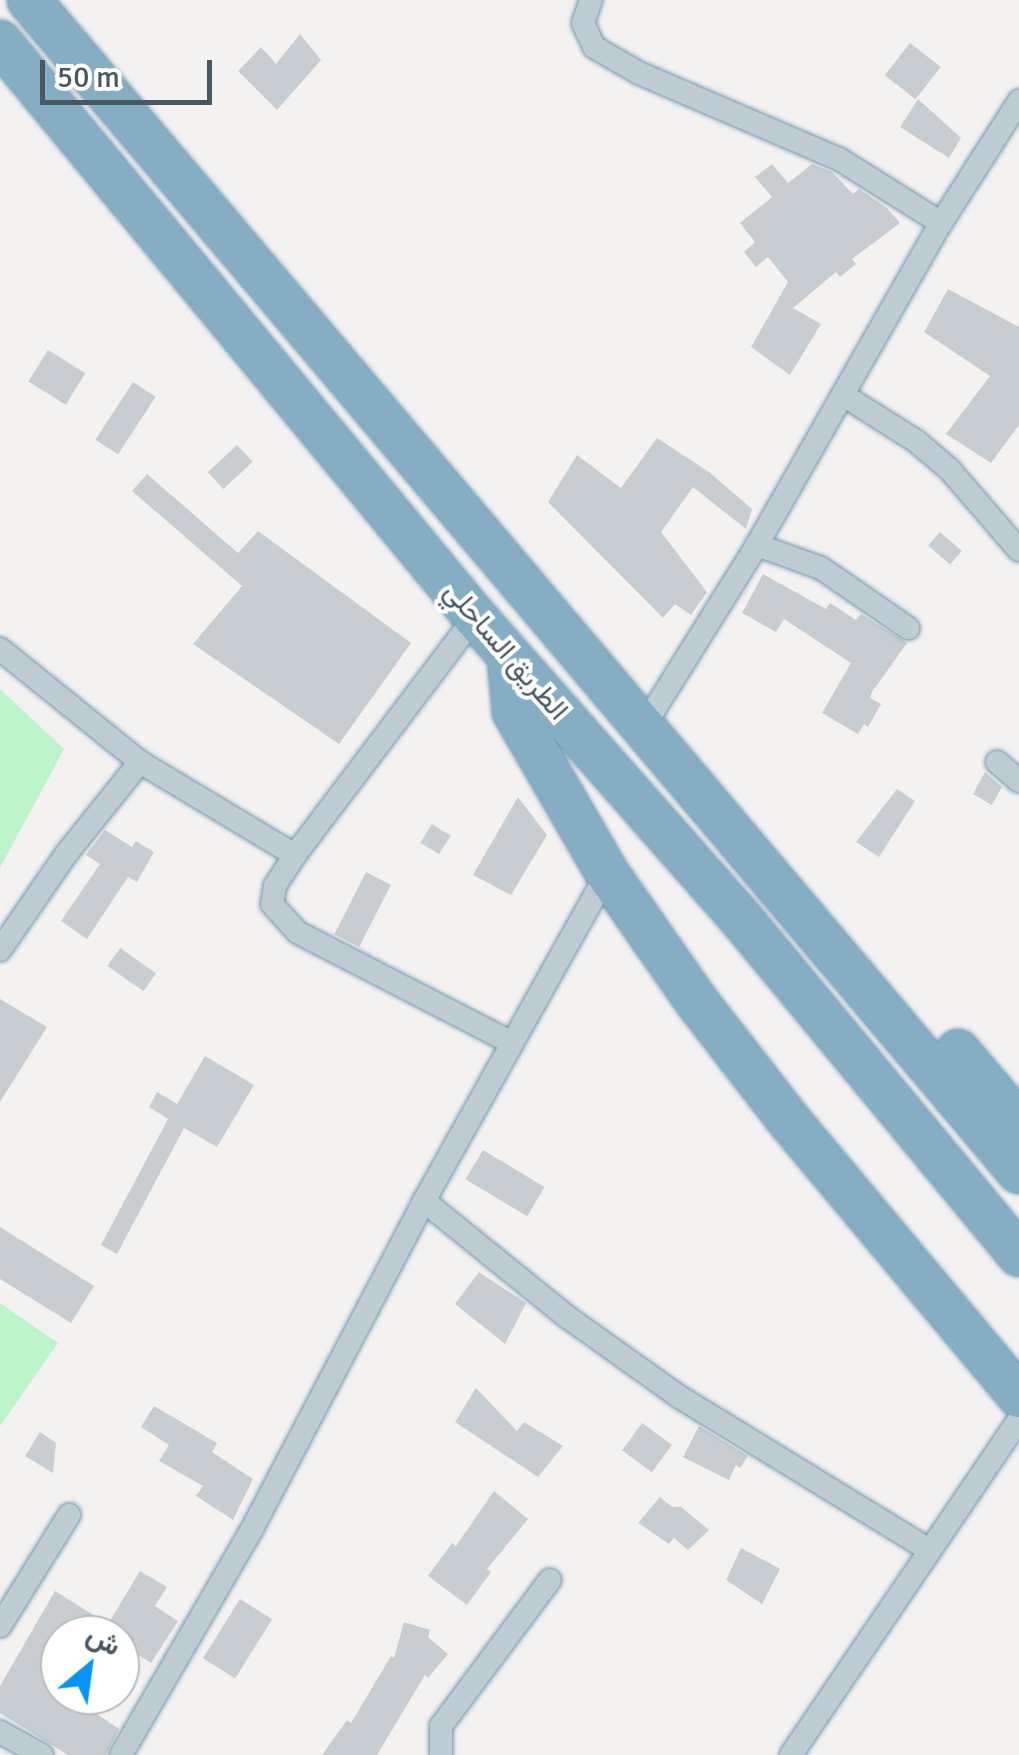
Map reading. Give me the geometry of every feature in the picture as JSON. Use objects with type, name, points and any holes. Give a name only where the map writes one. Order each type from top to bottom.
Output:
[{"type":"highway","name":"الطريق الساحلي","points":[[30,0],[315,343],[906,1032],[1019,1172]]},
{"type":"highway","name":"الطريق الساحلي","points":[[0,42],[475,617],[738,915],[1019,1254]]},
{"type":"highway","points":[[509,657],[514,712],[607,873],[696,1002],[791,1123],[1019,1396]]},
{"type":"highway","points":[[747,846],[848,928],[1019,1123]]},
{"type":"street","points":[[591,0],[583,24],[594,47],[639,73],[839,158],[941,223]]},
{"type":"street","points":[[644,726],[757,544],[941,223],[1019,101]]},
{"type":"street","points":[[843,395],[916,441],[950,470],[1019,550]]},
{"type":"street","points":[[757,544],[821,568],[908,628]]},
{"type":"street","points":[[475,617],[295,855],[275,886],[272,904],[297,932],[512,1043]]},
{"type":"street","points":[[0,649],[140,762],[295,855]]},
{"type":"street","points":[[0,950],[67,853],[140,762]]},
{"type":"street","points":[[997,762],[1019,781]]},
{"type":"street","points":[[121,1755],[252,1529],[424,1201],[607,873]]},
{"type":"street","points":[[424,1201],[566,1316],[663,1386],[928,1549]]},
{"type":"street","points":[[790,1755],[1019,1420]]},
{"type":"street","points":[[0,1626],[69,1515]]},
{"type":"street","points":[[440,1755],[441,1726],[550,1580]]},
{"type":"street","points":[[0,1732],[42,1755]]},
{"type":"green space","points":[[0,689],[64,749],[0,868]]},
{"type":"green space","points":[[0,1303],[58,1343],[0,1426]]},
{"type":"building","points":[[300,34],[321,60],[277,110],[238,71],[261,47],[276,64]]},
{"type":"building","points":[[910,43],[941,67],[915,99],[885,75]]},
{"type":"building","points":[[918,99],[961,138],[949,158],[900,127]]},
{"type":"building","points":[[772,164],[788,183],[812,164],[832,172],[853,194],[859,189],[887,208],[900,223],[852,259],[856,264],[840,277],[836,272],[793,308],[821,324],[790,375],[751,347],[788,282],[768,257],[756,267],[744,252],[755,242],[740,223],[772,197],[755,177]]},
{"type":"building","points":[[948,289],[1019,327],[1019,425],[991,463],[946,434],[990,376],[924,332]]},
{"type":"building","points":[[48,350],[85,373],[66,405],[28,381]]},
{"type":"building","points":[[133,382],[156,397],[118,455],[95,440]]},
{"type":"building","points":[[657,438],[709,472],[752,509],[746,529],[693,487],[661,532],[707,592],[691,615],[675,604],[663,618],[548,502],[577,455],[621,488]]},
{"type":"building","points":[[237,445],[253,462],[223,489],[208,472]]},
{"type":"building","points":[[147,474],[238,553],[258,531],[411,643],[339,744],[193,644],[242,586],[132,491]]},
{"type":"building","points":[[940,532],[962,551],[950,565],[928,546]]},
{"type":"building","points":[[763,574],[826,609],[830,603],[856,620],[861,614],[907,643],[872,692],[870,698],[881,704],[868,727],[864,724],[858,734],[822,713],[851,663],[784,619],[776,632],[742,613]]},
{"type":"building","points":[[985,772],[1002,787],[992,805],[973,794]]},
{"type":"building","points":[[897,789],[915,801],[879,857],[856,842]]},
{"type":"building","points":[[518,797],[547,835],[511,895],[473,875]]},
{"type":"building","points":[[432,824],[451,836],[439,854],[420,843]]},
{"type":"building","points":[[105,830],[132,847],[136,841],[154,852],[137,882],[128,877],[87,939],[61,921],[100,864],[86,855]]},
{"type":"building","points":[[366,872],[391,885],[359,947],[334,934]]},
{"type":"building","points":[[120,948],[156,973],[143,991],[107,966]]},
{"type":"building","points":[[0,999],[47,1027],[0,1102]]},
{"type":"building","points":[[205,1056],[254,1085],[217,1147],[184,1128],[117,1254],[101,1245],[168,1119],[149,1107],[157,1092],[177,1104]]},
{"type":"building","points":[[483,1150],[545,1187],[527,1216],[465,1179]]},
{"type":"building","points":[[0,1227],[94,1286],[71,1323],[0,1279]]},
{"type":"building","points":[[479,1272],[526,1303],[505,1344],[455,1304]]},
{"type":"building","points":[[476,1388],[517,1431],[524,1422],[563,1446],[538,1477],[455,1422]]},
{"type":"building","points":[[154,1406],[217,1443],[212,1452],[253,1479],[233,1520],[196,1496],[203,1486],[159,1461],[169,1445],[141,1427]]},
{"type":"building","points":[[642,1423],[672,1445],[652,1472],[622,1451]]},
{"type":"building","points":[[699,1426],[748,1456],[740,1468],[736,1465],[729,1480],[683,1457]]},
{"type":"building","points":[[40,1432],[56,1443],[53,1473],[25,1456]]},
{"type":"building","points":[[494,1491],[528,1519],[487,1569],[491,1572],[467,1605],[428,1576],[452,1543],[456,1546]]},
{"type":"building","points":[[660,1497],[672,1507],[681,1507],[709,1530],[688,1550],[674,1538],[669,1544],[638,1523]]},
{"type":"building","points":[[741,1548],[780,1569],[762,1604],[726,1580]]},
{"type":"building","points":[[140,1571],[167,1587],[155,1606],[178,1621],[151,1663],[140,1656],[140,1615],[113,1615]]},
{"type":"building","points":[[55,1591],[94,1615],[41,1615]]},
{"type":"building","points":[[240,1599],[272,1619],[235,1679],[203,1658]]},
{"type":"building","points":[[40,1617],[40,1715],[98,1715],[119,1729],[106,1755],[68,1755],[0,1713],[0,1686]]},
{"type":"building","points":[[404,1622],[430,1630],[428,1637],[448,1654],[428,1678],[425,1675],[377,1755],[322,1755],[347,1720],[351,1723],[391,1656],[394,1658]]}]
